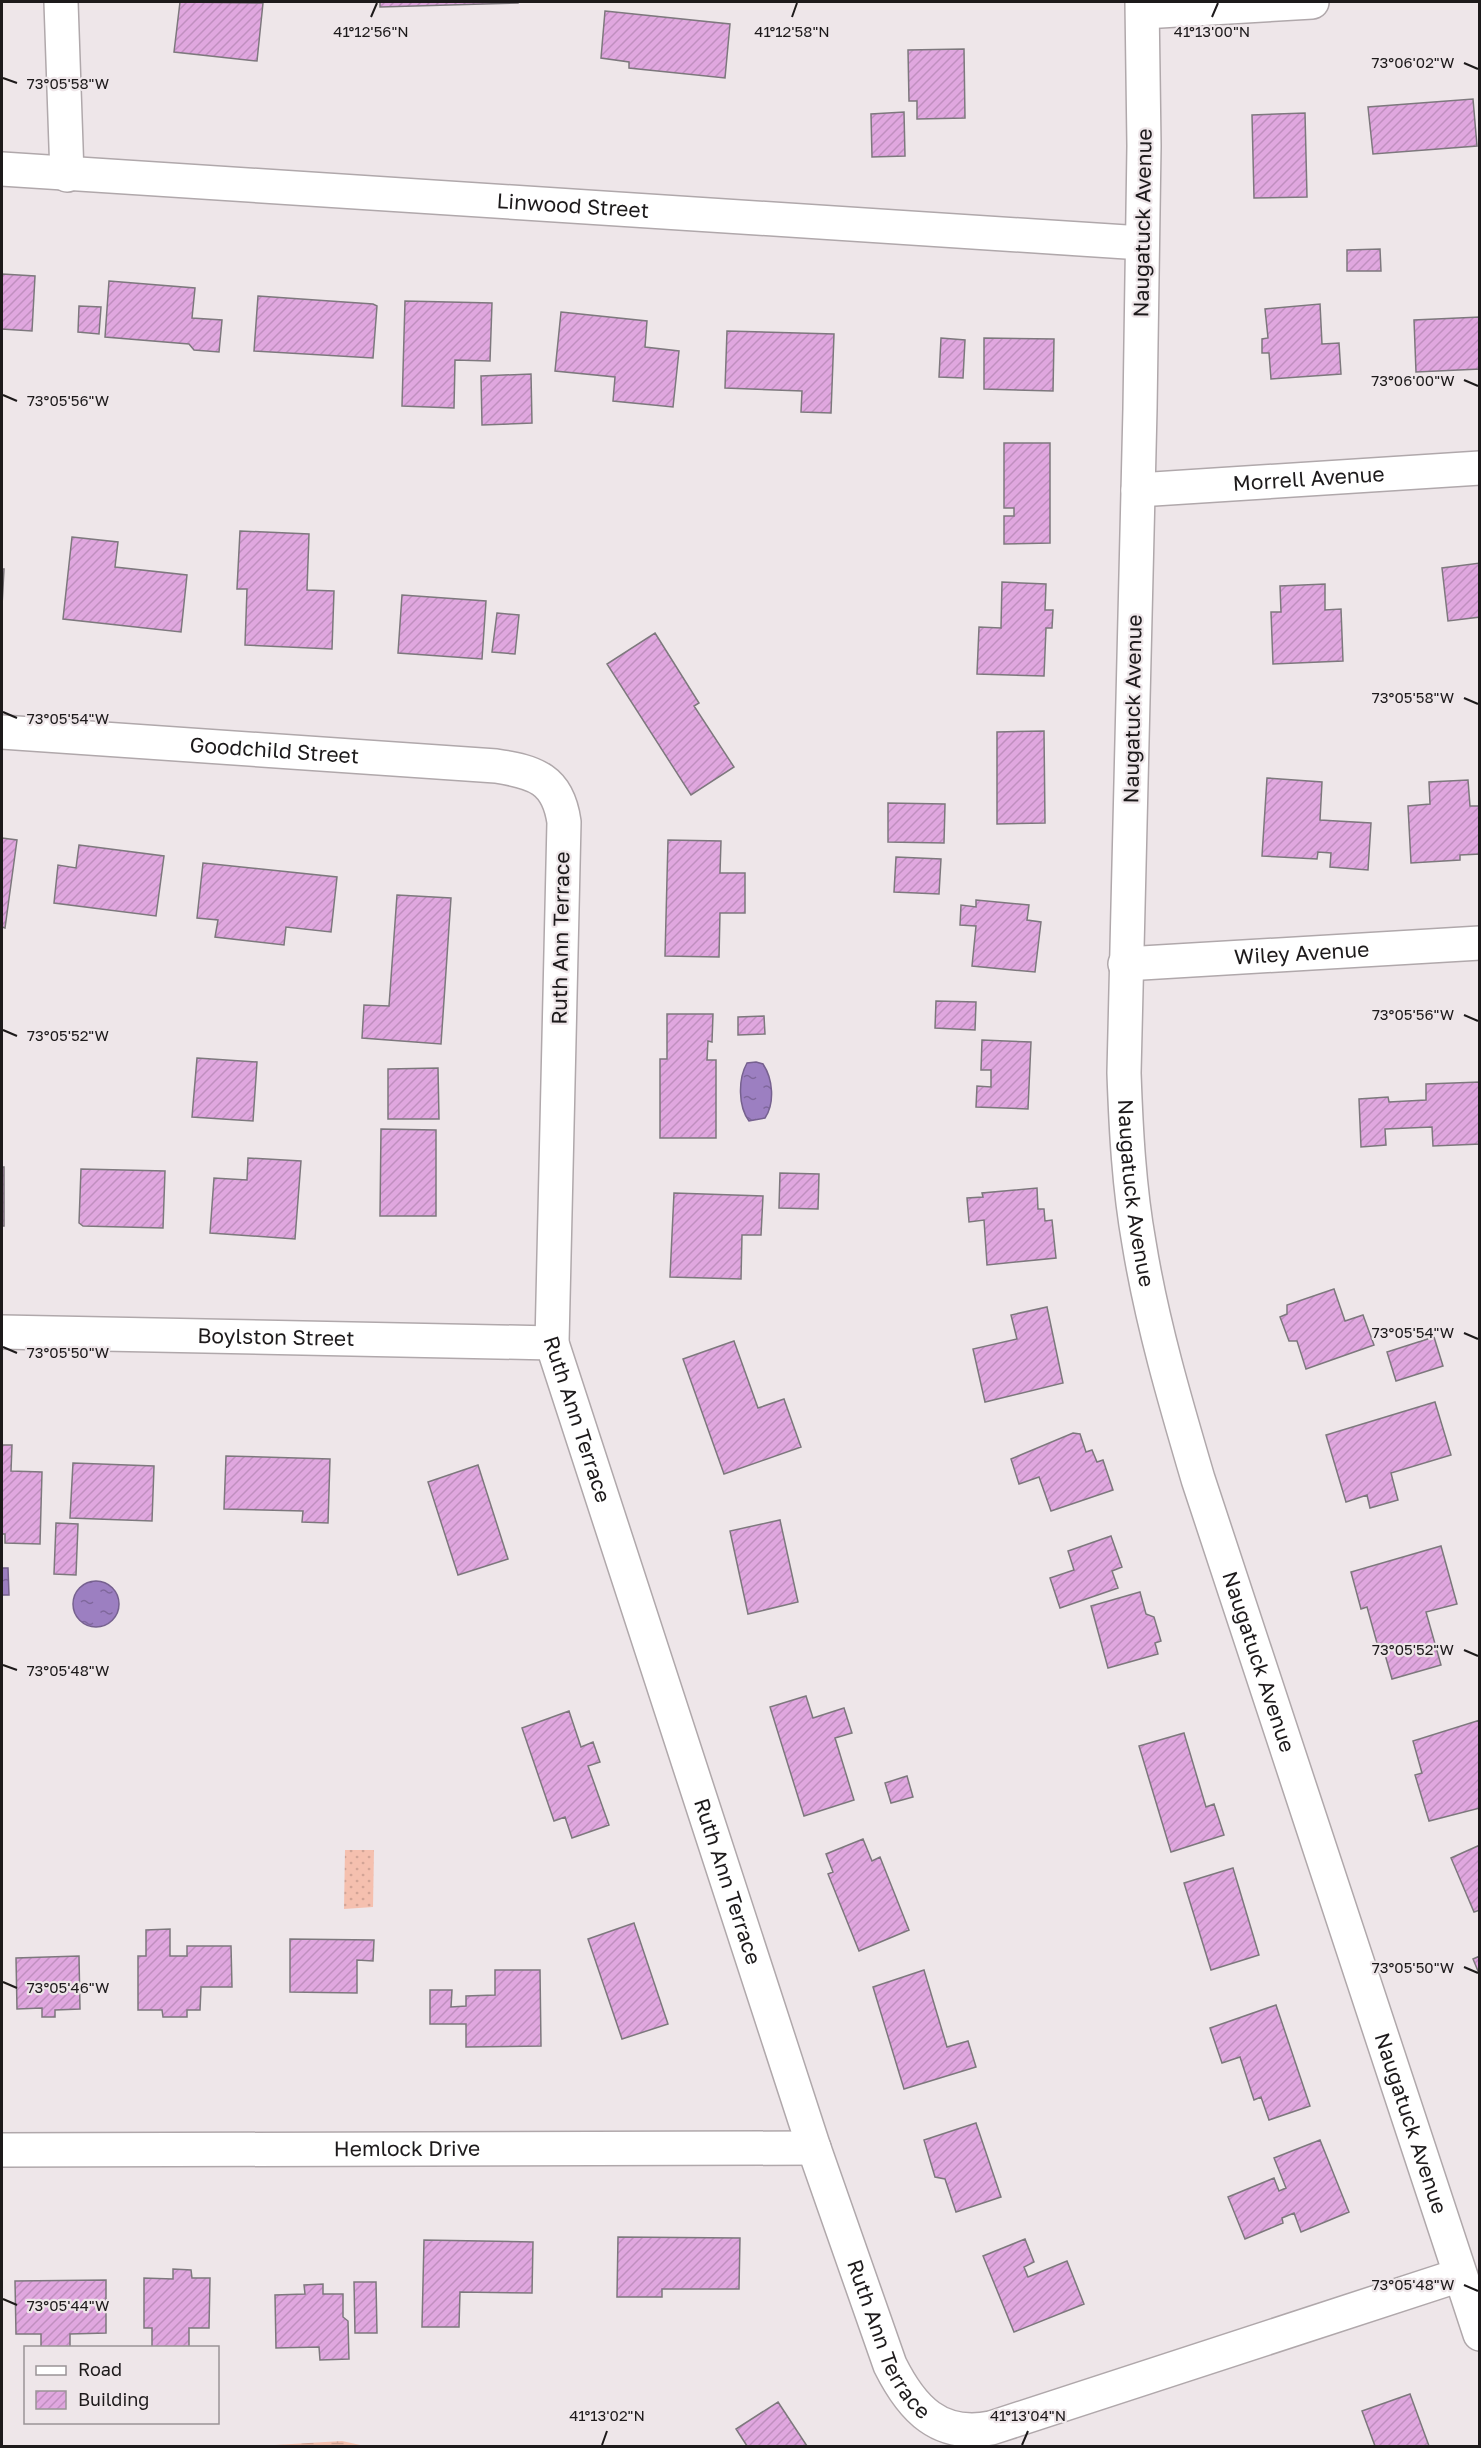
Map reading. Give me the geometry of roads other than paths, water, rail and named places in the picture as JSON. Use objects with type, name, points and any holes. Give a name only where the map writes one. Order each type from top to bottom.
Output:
[{"type":"street","points":[[61,2],[67,175]]},
{"type":"street","points":[[1143,7],[1312,2]]},
{"type":"street","name":"Naugatuck Avenue","points":[[1143,7],[1143,243],[1124,1074],[1126,1144],[1138,1242],[1174,1399],[1208,1510],[1479,2334]]},
{"type":"street","name":"Linwood Street","points":[[2,170],[1143,243]]},
{"type":"street","name":"Morrell Avenue","points":[[1138,490],[1479,468]]},
{"type":"street","name":"Goodchild Street","points":[[2,732],[496,766],[532,773],[544,781]]},
{"type":"street","name":"Ruth Ann Terrace","points":[[544,781],[558,796],[564,822],[552,1343],[813,2148],[890,2365],[901,2387],[923,2412],[935,2421],[963,2431],[991,2428],[1460,2275]]},
{"type":"street","name":"Wiley Avenue","points":[[1125,964],[1479,944]]},
{"type":"street","name":"Boylston Street","points":[[2,1332],[552,1343]]},
{"type":"street","name":"Hemlock Drive","points":[[2,2150],[813,2148]]},
{"type":"water","points":[[747,1063],[763,1064],[769,1077],[771,1098],[765,1118],[749,1121],[745,1115],[740,1092]]},
{"type":"water","points":[[2,1568],[8,1568],[9,1595],[2,1595]]},
{"type":"water","points":[[96,1581],[112,1588],[119,1604],[112,1620],[96,1627],[80,1620],[73,1604],[80,1588]]}]
